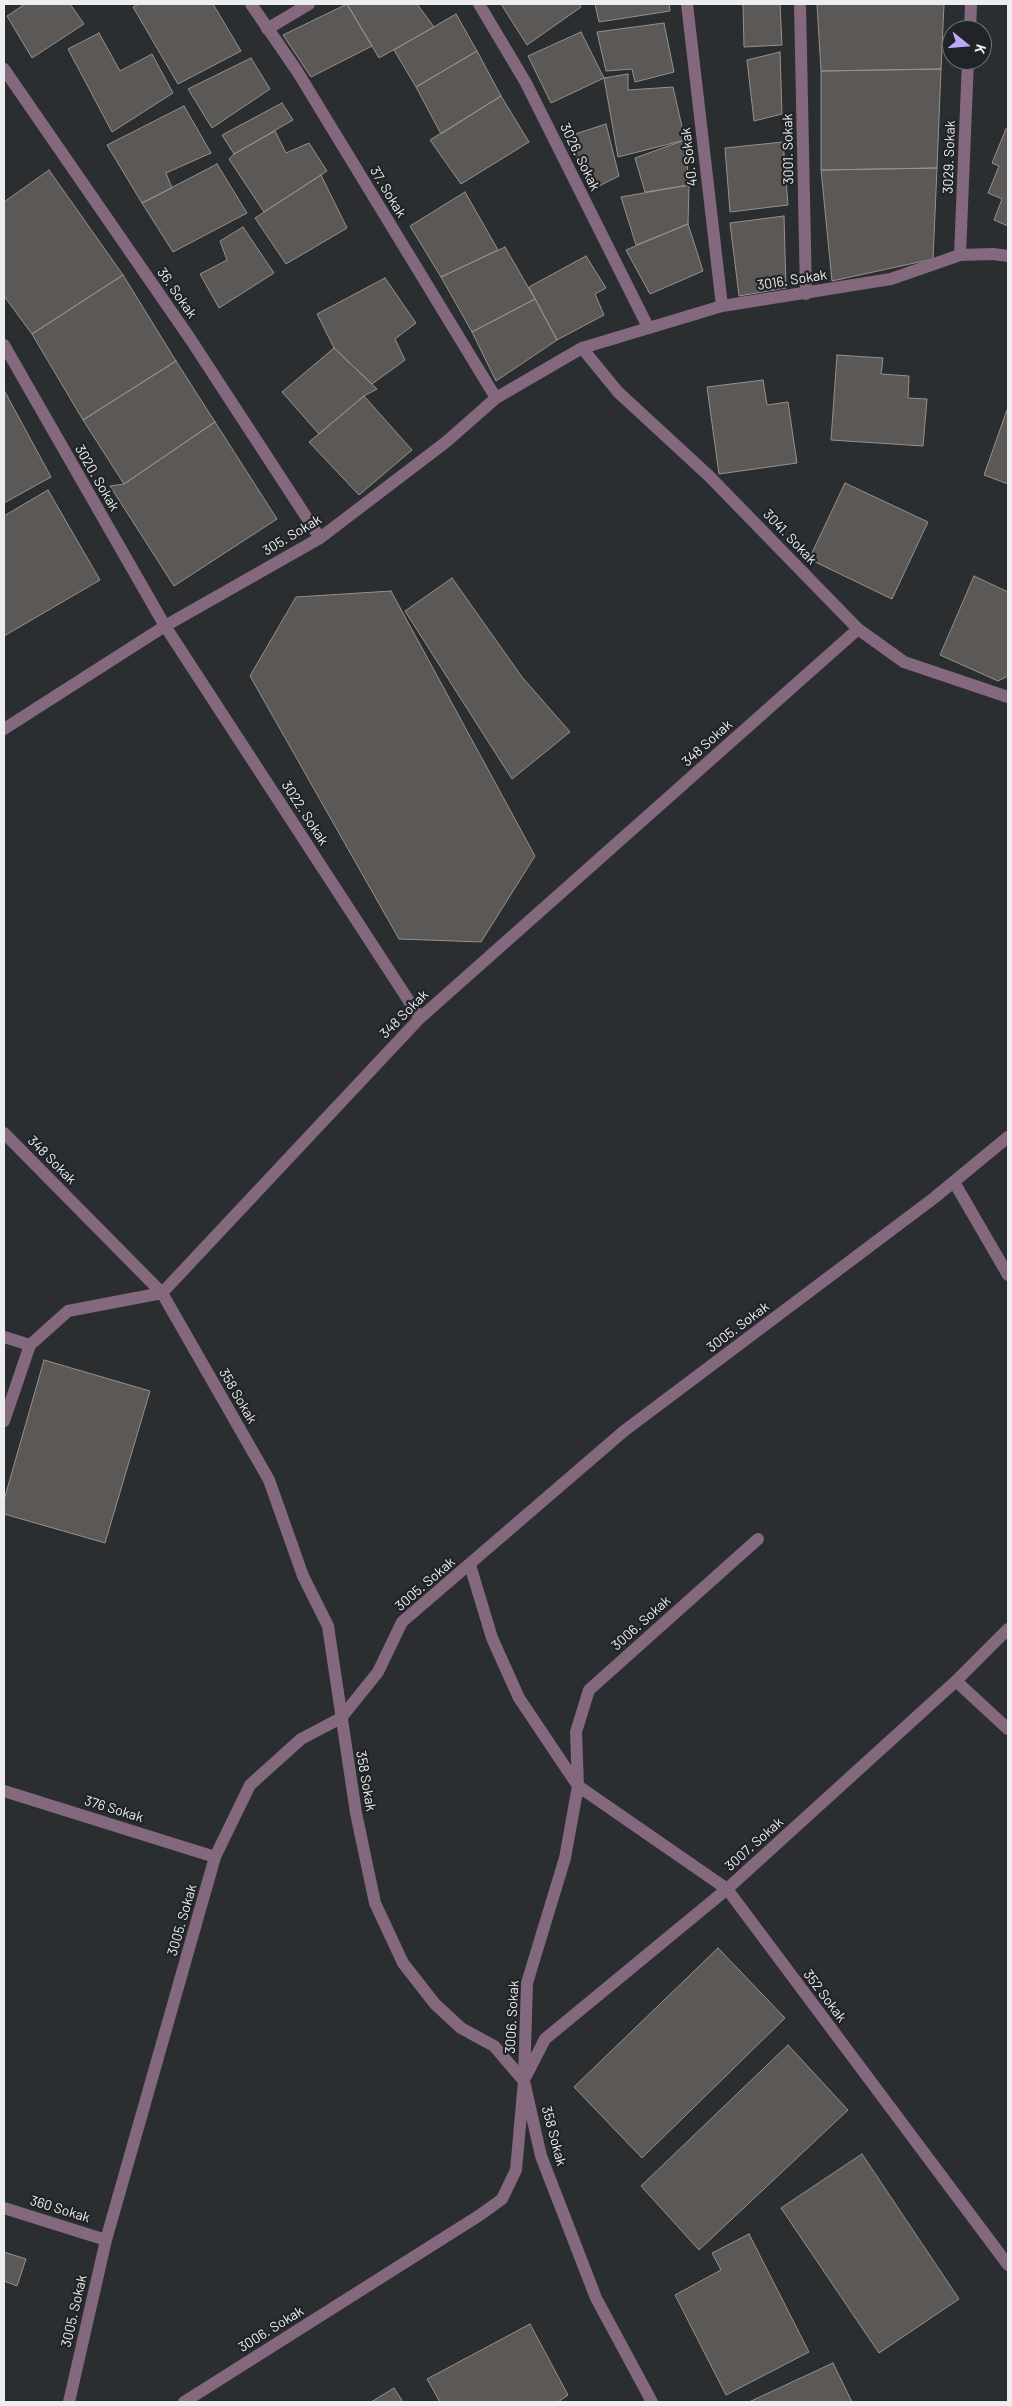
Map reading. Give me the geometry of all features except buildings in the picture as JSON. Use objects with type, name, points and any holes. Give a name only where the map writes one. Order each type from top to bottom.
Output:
[{"type":"street","name":"37. Sokak","points":[[251,4],[297,71],[496,398]]},
{"type":"street","points":[[267,29],[309,4]]},
{"type":"street","name":"3026. Sokak","points":[[479,4],[526,83],[648,327]]},
{"type":"street","name":"40. Sokak","points":[[687,4],[722,306]]},
{"type":"street","name":"3001. Sokak","points":[[800,4],[806,294]]},
{"type":"street","points":[[970,20],[971,4]]},
{"type":"street","name":"36. Sokak","points":[[4,69],[191,340],[320,538]]},
{"type":"street","name":"3029. Sokak","points":[[960,255],[968,70]]},
{"type":"street","name":"3016. Sokak","points":[[582,348],[722,306],[806,294],[891,278],[960,255],[993,254],[1008,256]]},
{"type":"street","name":"3020. Sokak","points":[[4,345],[165,626]]},
{"type":"street","name":"305. Sokak","points":[[4,729],[165,626],[320,538],[446,442],[496,398],[582,348]]},
{"type":"street","name":"3041. Sokak","points":[[582,348],[618,392],[709,476],[858,629],[904,662],[1008,697]]},
{"type":"street","name":"3022. Sokak","points":[[165,626],[420,1018]]},
{"type":"street","name":"348 Sokak","points":[[4,1132],[162,1292],[420,1018],[858,629]]},
{"type":"street","name":"3005. Sokak","points":[[68,2402],[106,2240],[215,1856],[250,1785],[301,1739],[341,1718],[378,1672],[402,1622],[624,1431],[954,1182],[1008,1137]]},
{"type":"street","points":[[954,1182],[1008,1276]]},
{"type":"street","points":[[4,1421],[30,1344],[68,1311],[162,1292]]},
{"type":"street","name":"358 Sokak","points":[[162,1292],[269,1480],[303,1576],[328,1626],[341,1718],[374,1903],[403,1963],[435,2004],[461,2028],[494,2046],[524,2081],[541,2156],[596,2298],[652,2402]]},
{"type":"street","points":[[4,1337],[30,1344]]},
{"type":"street","name":"3006. Sokak","points":[[184,2402],[480,2216],[502,2199],[516,2170],[524,2081],[527,1983],[565,1858],[578,1786],[576,1732],[589,1690],[758,1539]]},
{"type":"street","points":[[470,1565],[492,1638],[519,1698],[578,1786]]},
{"type":"street","name":"3007. Sokak","points":[[524,2081],[544,2038],[727,1889],[956,1681],[1008,1629]]},
{"type":"street","points":[[956,1681],[1008,1729]]},
{"type":"street","name":"352 Sokak","points":[[578,1786],[727,1889],[1008,2265]]},
{"type":"street","name":"376 Sokak","points":[[4,1790],[215,1856]]},
{"type":"street","name":"360 Sokak","points":[[4,2208],[106,2240]]}]
